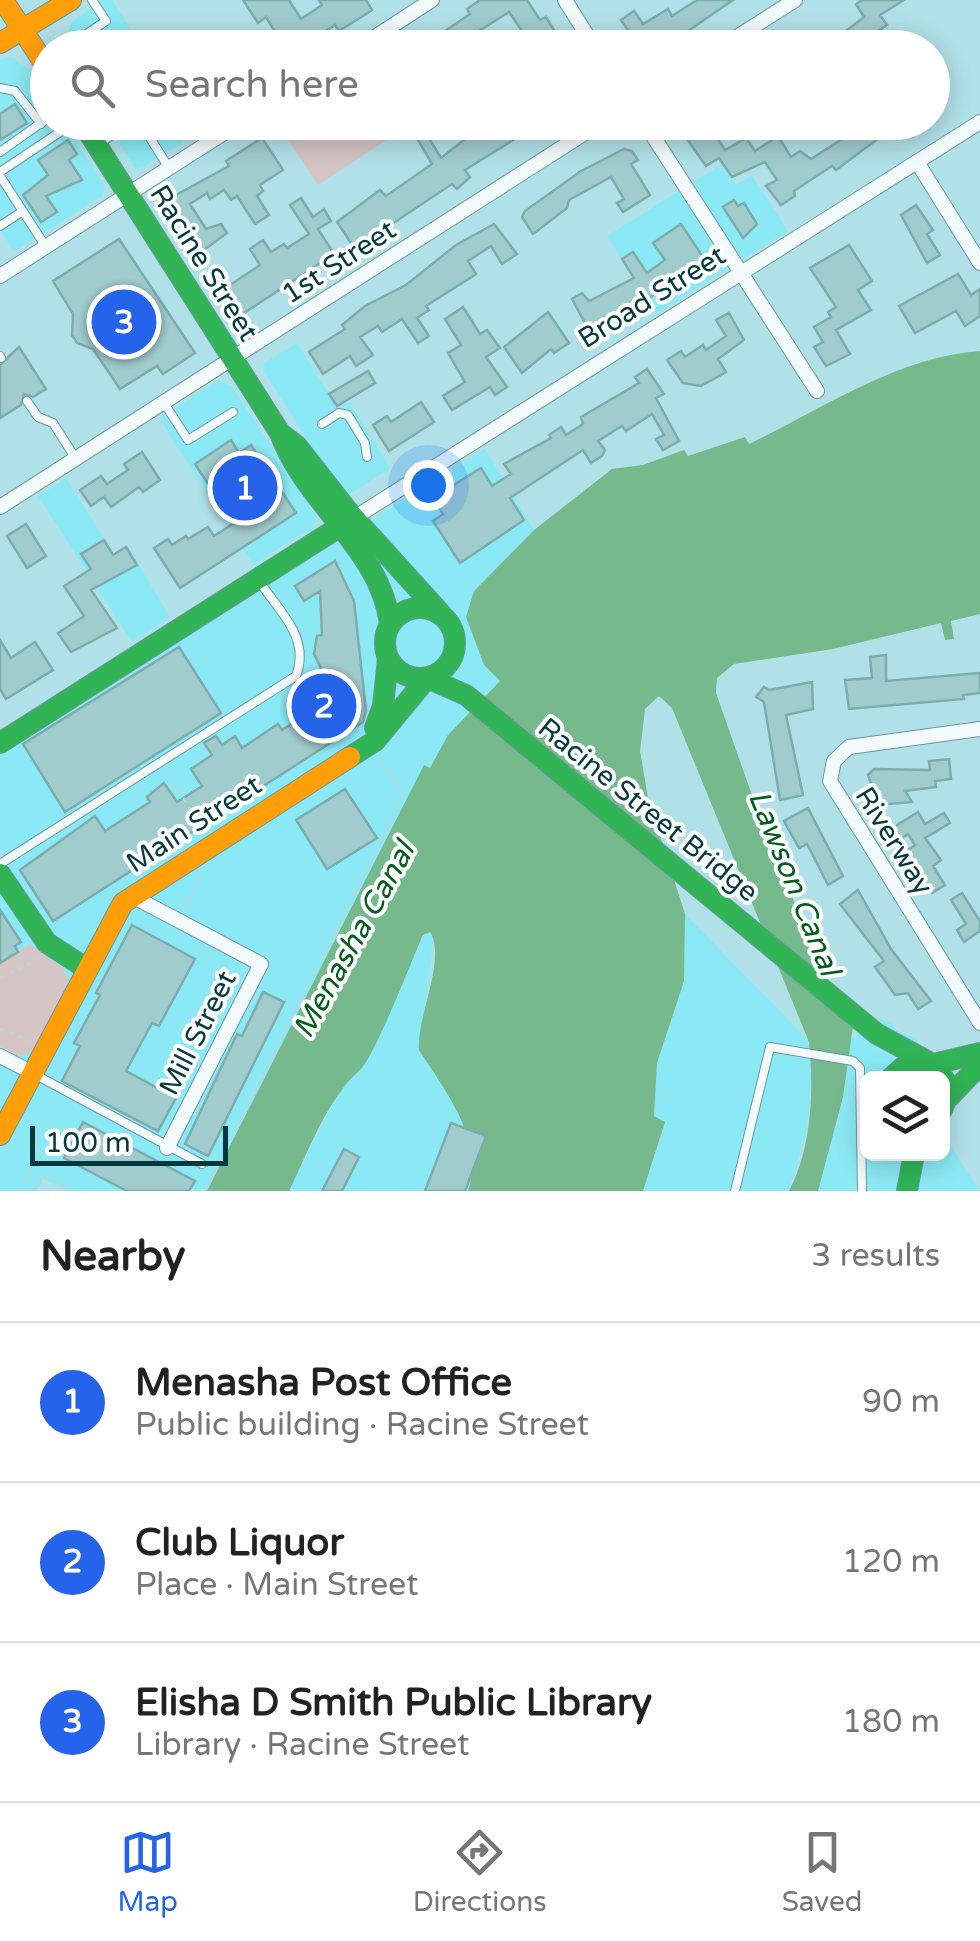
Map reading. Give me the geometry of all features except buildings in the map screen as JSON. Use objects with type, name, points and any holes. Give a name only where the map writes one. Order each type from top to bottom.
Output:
[{"type":"main road","points":[[3,0],[30,42]]},
{"type":"main road","points":[[0,43],[71,0]]},
{"type":"main road","name":"Racine Street","points":[[92,140],[280,433],[297,446],[382,582],[390,602],[390,624]]},
{"type":"main road","name":"Racine Street","points":[[345,524],[441,614]]},
{"type":"main road","name":"Broad Street","points":[[0,742],[345,524]]},
{"type":"main road","points":[[371,751],[388,658],[385,647],[390,624],[398,616],[419,608],[441,614],[454,633],[454,656],[466,695]]},
{"type":"main road","points":[[388,658],[404,675],[427,678],[446,668],[454,656]]},
{"type":"main road","name":"Racine Street Bridge","points":[[427,678],[466,695],[877,1034],[931,1062]]},
{"type":"main road","name":"Main Street","points":[[0,1135],[117,911],[132,896],[371,751],[427,678]]},
{"type":"main road","points":[[1,875],[47,943],[87,969]]},
{"type":"main road","points":[[877,1034],[889,1071]]},
{"type":"main road","points":[[897,1071],[902,1065],[980,1053]]},
{"type":"main road","points":[[931,1062],[940,1071]]},
{"type":"main road","points":[[950,1099],[980,1065]]},
{"type":"street","points":[[386,30],[432,0]]},
{"type":"street","points":[[565,0],[584,30]]},
{"type":"street","points":[[748,30],[795,0]]},
{"type":"street","name":"Broad Street","points":[[345,524],[980,122]]},
{"type":"street","points":[[0,276],[212,140]]},
{"type":"street","name":"1st Street","points":[[0,507],[574,140]]},
{"type":"street","points":[[656,140],[818,392]]},
{"type":"street","points":[[917,162],[980,263]]},
{"type":"street","name":"Riverway","points":[[980,730],[849,747],[834,761],[830,781],[980,1022]]},
{"type":"street","name":"Mill Street","points":[[132,896],[261,964],[167,1148]]},
{"type":"street","points":[[0,1056],[33,1073]]},
{"type":"lane","points":[[92,0],[106,21],[92,30]]},
{"type":"lane","points":[[0,88],[15,91],[30,106]]},
{"type":"lane","points":[[0,152],[30,131]]},
{"type":"lane","points":[[46,247],[0,177],[52,140]]},
{"type":"lane","points":[[96,146],[105,140]]},
{"type":"lane","points":[[151,140],[169,168]]},
{"type":"lane","points":[[0,226],[23,211]]},
{"type":"lane","points":[[28,401],[38,417],[53,423],[76,458]]},
{"type":"lane","points":[[164,402],[188,440],[233,412]]},
{"type":"lane","points":[[322,424],[340,413],[348,415],[366,443],[367,456]]},
{"type":"lane","points":[[1,875],[160,762],[296,676],[300,652],[294,628],[279,615],[258,578]]},
{"type":"lane","points":[[735,1191],[770,1047],[852,1061],[862,1074],[862,1191]]},
{"type":"lane","points":[[33,1073],[202,1164]]},
{"type":"path","points":[[205,1191],[404,794],[371,751]]},
{"type":"path","points":[[160,762],[204,830]]},
{"type":"path","points":[[178,921],[207,866]]},
{"type":"path","points":[[0,978],[40,958]]},
{"type":"path","points":[[0,1029],[33,1042]]},
{"type":"path","points":[[20,1191],[38,1156],[35,1128],[29,1125]]},
{"type":"path","points":[[34,1191],[42,1175],[73,1191]]},
{"type":"shaded area","points":[[101,0],[112,0],[131,30],[69,30],[71,23]]},
{"type":"shaded area","points":[[11,57],[30,70],[30,140],[76,140],[105,187],[102,196],[14,252],[0,230],[0,60]]},
{"type":"shaded area","points":[[117,140],[186,140],[137,171]]},
{"type":"shaded area","points":[[288,140],[387,140],[318,185]]},
{"type":"shaded area","points":[[722,164],[736,185],[752,175],[788,231],[656,314],[607,236]]},
{"type":"shaded area","points":[[297,343],[338,408],[349,401],[390,468],[344,498],[263,370],[264,363]]},
{"type":"shaded area","points":[[217,381],[231,385],[317,517],[311,533],[306,531],[254,565],[159,419]]},
{"type":"shaded area","points":[[485,449],[534,530],[474,592],[466,617],[500,681],[448,735],[430,769],[424,766],[207,1191],[67,1191],[43,1179],[37,1191],[0,1191],[0,872],[10,865],[0,850],[0,752]]},
{"type":"shaded area","points":[[66,478],[113,553],[127,545],[170,617],[132,642],[38,496]]},
{"type":"shaded area","points":[[685,914],[809,1041],[812,1073],[807,1128],[789,1191],[643,1191],[665,1123],[654,1117],[657,1063],[684,981]]},
{"type":"shaded area","points":[[425,932],[430,932],[434,940],[419,1050],[457,1110],[466,1134],[475,1170],[468,1191],[289,1191],[343,1084],[359,1071],[384,1024]]},
{"type":"shaded area","points":[[30,944],[64,969],[69,980],[33,1052],[17,1056],[0,1046],[0,963]]},
{"type":"shaded area","points":[[879,1020],[891,1022],[897,1031],[916,1038],[926,1071],[860,1071],[860,1161],[950,1161],[950,1146],[980,1191],[818,1191],[843,1097],[851,1039]]},
{"type":"water","name":"Menasha Canal","points":[[980,351],[980,614],[951,621],[954,639],[945,640],[941,623],[833,649],[734,664],[717,678],[716,693],[760,818],[838,1009],[853,1026],[843,1097],[818,1191],[789,1191],[803,1156],[810,1118],[809,1042],[672,708],[659,696],[645,709],[640,751],[648,798],[685,914],[684,981],[657,1063],[654,1116],[665,1122],[643,1191],[468,1191],[472,1172],[467,1135],[419,1050],[435,957],[430,932],[423,935],[366,1062],[328,1111],[289,1191],[207,1191],[424,765],[430,768],[448,735],[500,681],[484,665],[466,617],[474,591],[534,530],[612,469],[643,465],[684,450],[688,456],[745,437],[749,444],[890,374],[949,355]]},
{"type":"traffic: fast","points":[[93,140],[280,433],[297,446],[347,510],[441,614]]},
{"type":"traffic: fast","points":[[280,433],[306,482],[373,572],[390,624]]},
{"type":"traffic: fast","points":[[0,743],[336,529]]},
{"type":"traffic: fast","points":[[420,608],[434,610],[445,618],[453,629],[455,643],[453,657],[445,668],[434,676],[420,678],[406,676],[395,668],[387,657],[385,643],[387,629],[395,618],[406,610],[420,608]]},
{"type":"traffic: fast","points":[[375,728],[383,706],[388,658]]},
{"type":"traffic: fast","points":[[350,757],[375,741],[427,678],[466,695],[877,1034],[927,1061]]},
{"type":"traffic: fast","points":[[0,874],[47,943],[87,969]]},
{"type":"traffic: fast","points":[[934,1064],[980,1053]]},
{"type":"traffic: fast","points":[[899,1071],[910,1061],[934,1064],[939,1071]]},
{"type":"traffic: fast","points":[[950,1096],[980,1065]]},
{"type":"traffic: fast","points":[[907,1191],[913,1161]]},
{"type":"traffic: slow","points":[[3,0],[30,41]]},
{"type":"traffic: slow","points":[[0,43],[71,0]]},
{"type":"traffic: slow","points":[[0,1135],[123,903],[350,757]]},
{"type":"place","name":"Elisha D Smith Public Library","points":[[124,322]]},
{"type":"place","name":"Menasha Post Office","points":[[245,488]]},
{"type":"place","name":"Club Liquor","points":[[324,706]]},
{"type":"water label","name":"Lawson Canal","points":[[794,883]]}]
